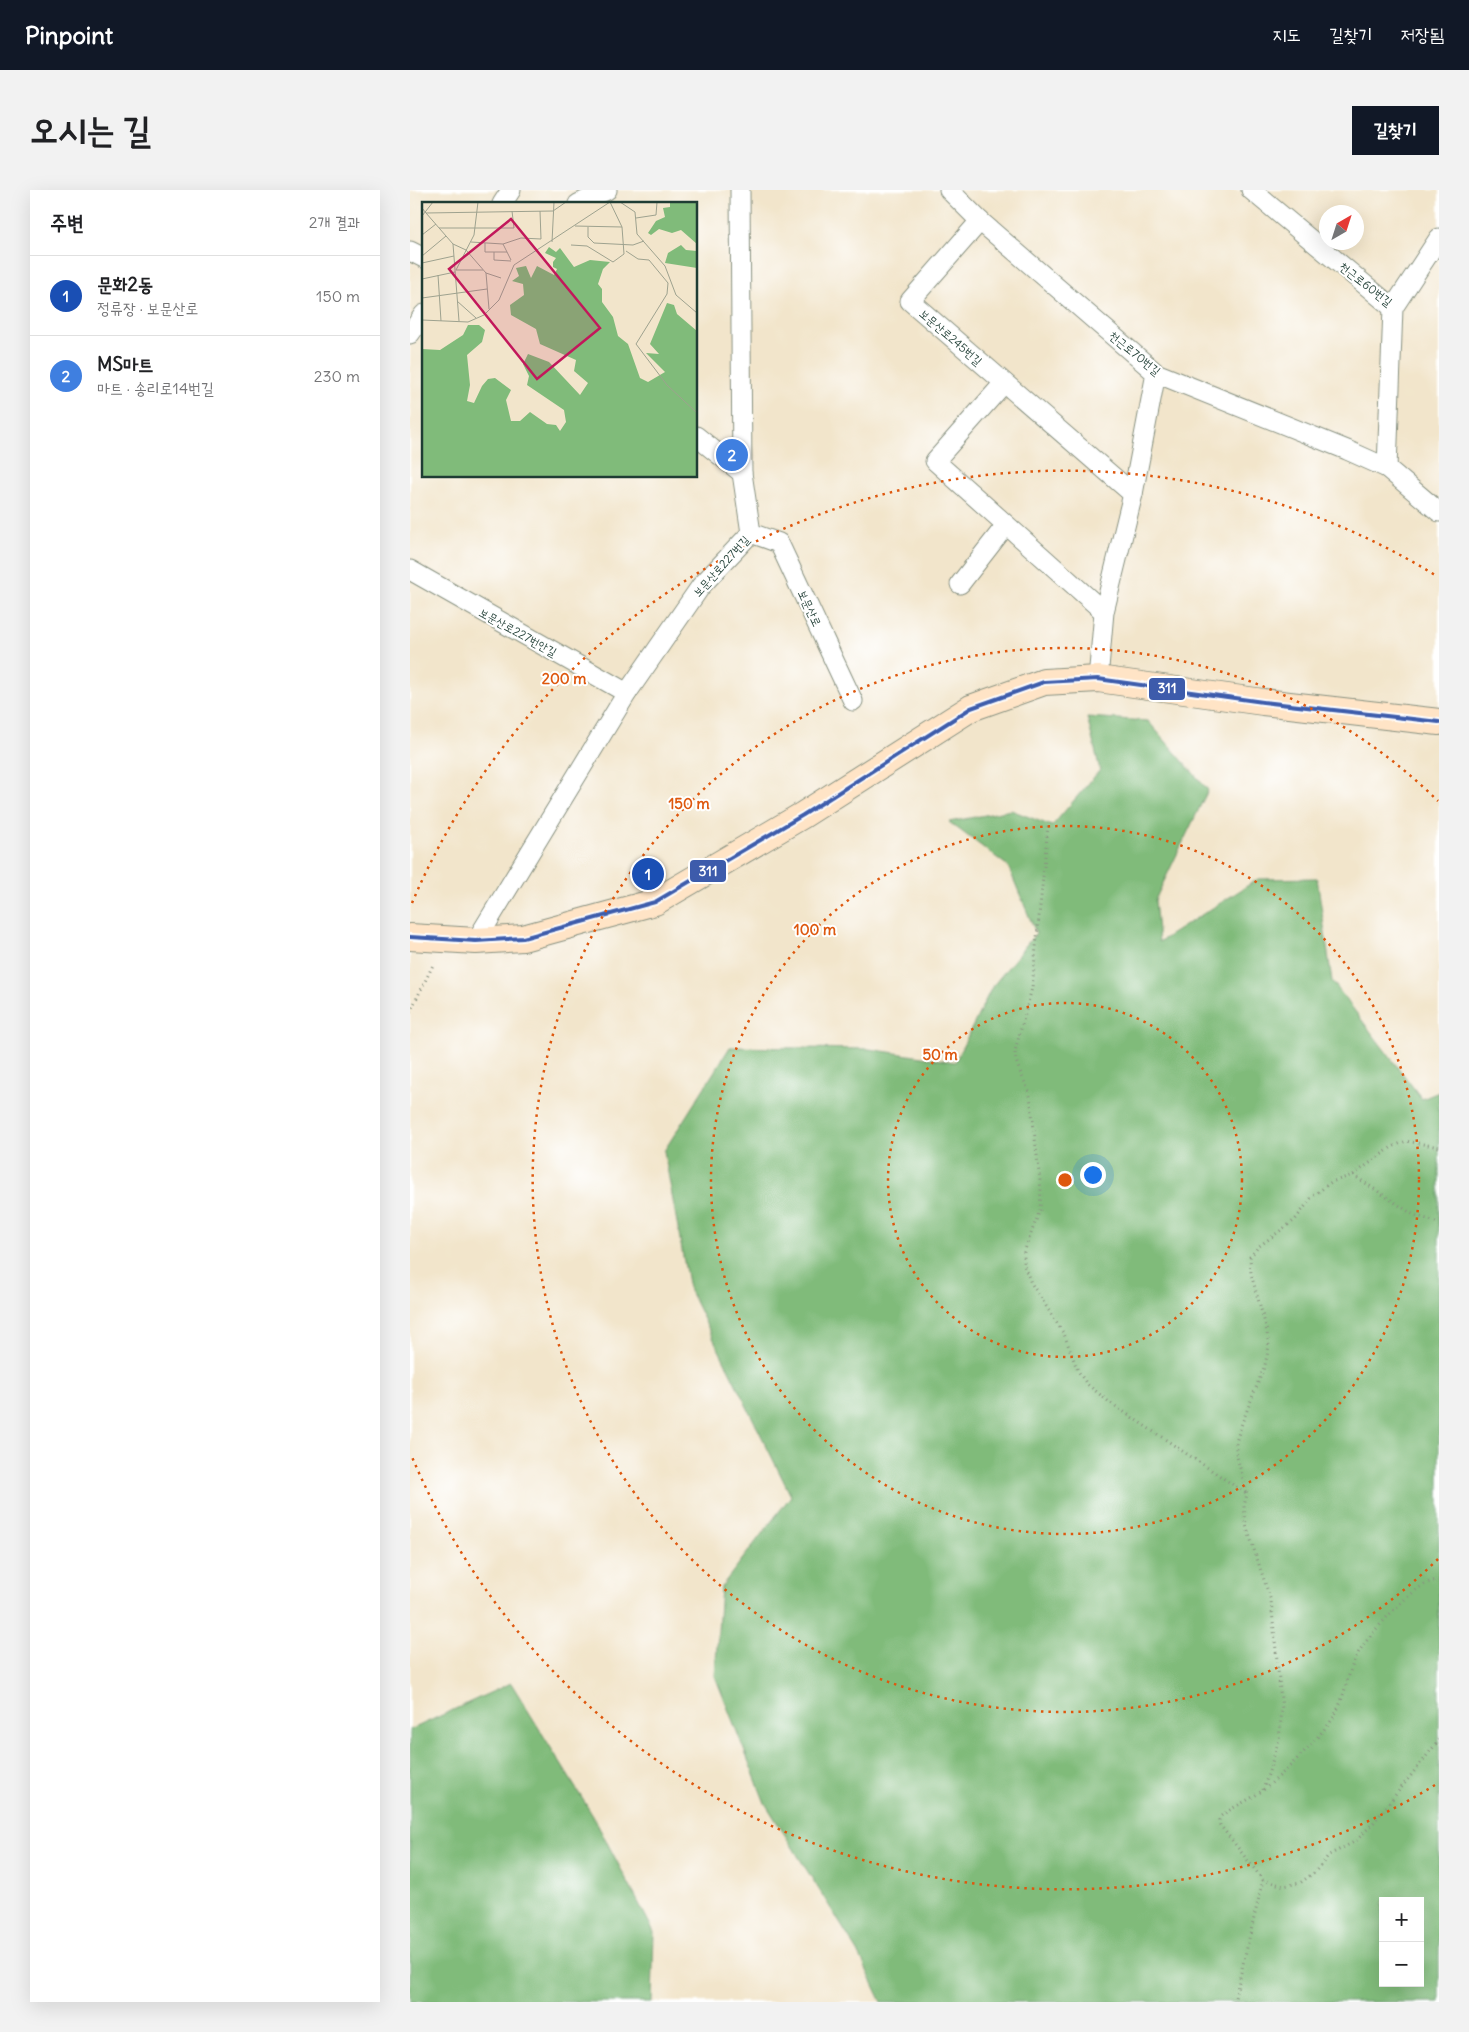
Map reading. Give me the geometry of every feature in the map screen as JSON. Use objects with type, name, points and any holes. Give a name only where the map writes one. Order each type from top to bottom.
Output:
[{"type":"main road","points":[[410,937],[476,941],[523,938],[655,902],[803,815],[971,708],[1044,682],[1098,679],[1263,702],[1439,722]]},
{"type":"street","points":[[503,202],[510,190]]},
{"type":"street","points":[[582,202],[607,190]]},
{"type":"street","name":"보문산로227번길","points":[[476,941],[626,693],[701,586],[751,533],[742,472],[740,190]]},
{"type":"street","name":"천근로70번길","points":[[949,190],[980,221],[1156,373],[1387,468],[1439,512]]},
{"type":"street","name":"천근로60번길","points":[[1251,190],[1393,308],[1439,238]]},
{"type":"street","name":"보문산로245번길","points":[[980,221],[910,301],[1133,494]]},
{"type":"street","points":[[410,251],[422,257]]},
{"type":"street","points":[[1387,468],[1393,308]]},
{"type":"street","points":[[410,334],[422,317]]},
{"type":"street","points":[[1098,679],[1104,612],[1133,494],[1156,373]]},
{"type":"street","points":[[1004,383],[935,461],[1104,612]]},
{"type":"street","points":[[698,438],[742,472]]},
{"type":"street","points":[[960,584],[1006,525]]},
{"type":"street","name":"보문산로","points":[[751,533],[779,543],[853,701]]},
{"type":"street","name":"보문산로227번안길","points":[[410,570],[626,693]]},
{"type":"path","points":[[1048,826],[1032,988],[1015,1052],[1015,1060],[1026,1082],[1030,1096],[1040,1189],[1040,1210],[1024,1252],[1024,1266],[1031,1283],[1064,1334],[1078,1371],[1086,1383],[1109,1402],[1247,1494]]},
{"type":"path","points":[[410,1012],[445,939]]},
{"type":"path","points":[[1263,1790],[1279,1740],[1282,1709],[1270,1601],[1246,1525],[1244,1506],[1247,1494],[1238,1465],[1236,1442],[1265,1365],[1269,1346],[1266,1327],[1251,1274],[1250,1257],[1258,1246],[1295,1220],[1321,1188],[1331,1182],[1353,1175],[1392,1147],[1406,1141],[1439,1147]]},
{"type":"path","points":[[1353,1175],[1414,1215],[1439,1223]]},
{"type":"path","points":[[1439,1581],[1430,1580],[1416,1589],[1373,1634],[1358,1654],[1339,1709],[1327,1725],[1263,1790],[1226,1812],[1219,1820],[1224,1831],[1262,1880],[1284,1886],[1300,1883],[1316,1872],[1329,1856],[1356,1841],[1374,1822],[1439,1740]]},
{"type":"path","points":[[1234,2002],[1262,1880]]},
{"type":"green space","points":[[1087,717],[1148,721],[1208,790],[1155,900],[1159,942],[1258,879],[1317,878],[1332,981],[1422,1099],[1439,1092],[1439,2002],[882,2002],[858,1952],[765,1803],[715,1676],[721,1587],[791,1496],[689,1289],[664,1151],[730,1047],[869,1049],[955,1062],[992,987],[1036,933],[1008,866],[949,822],[1011,810],[1052,826],[1100,770]]},
{"type":"green space","points":[[511,1683],[593,1816],[654,1932],[652,2002],[410,2002],[410,1730]]},
{"type":"transit line","name":"311","points":[[410,937],[476,941],[523,938],[655,902],[803,815],[971,708],[1044,682],[1098,679],[1263,702],[1439,722]]},
{"type":"place","name":"MS마트","points":[[732,455]]},
{"type":"place","name":"문화2동","points":[[648,874]]}]
